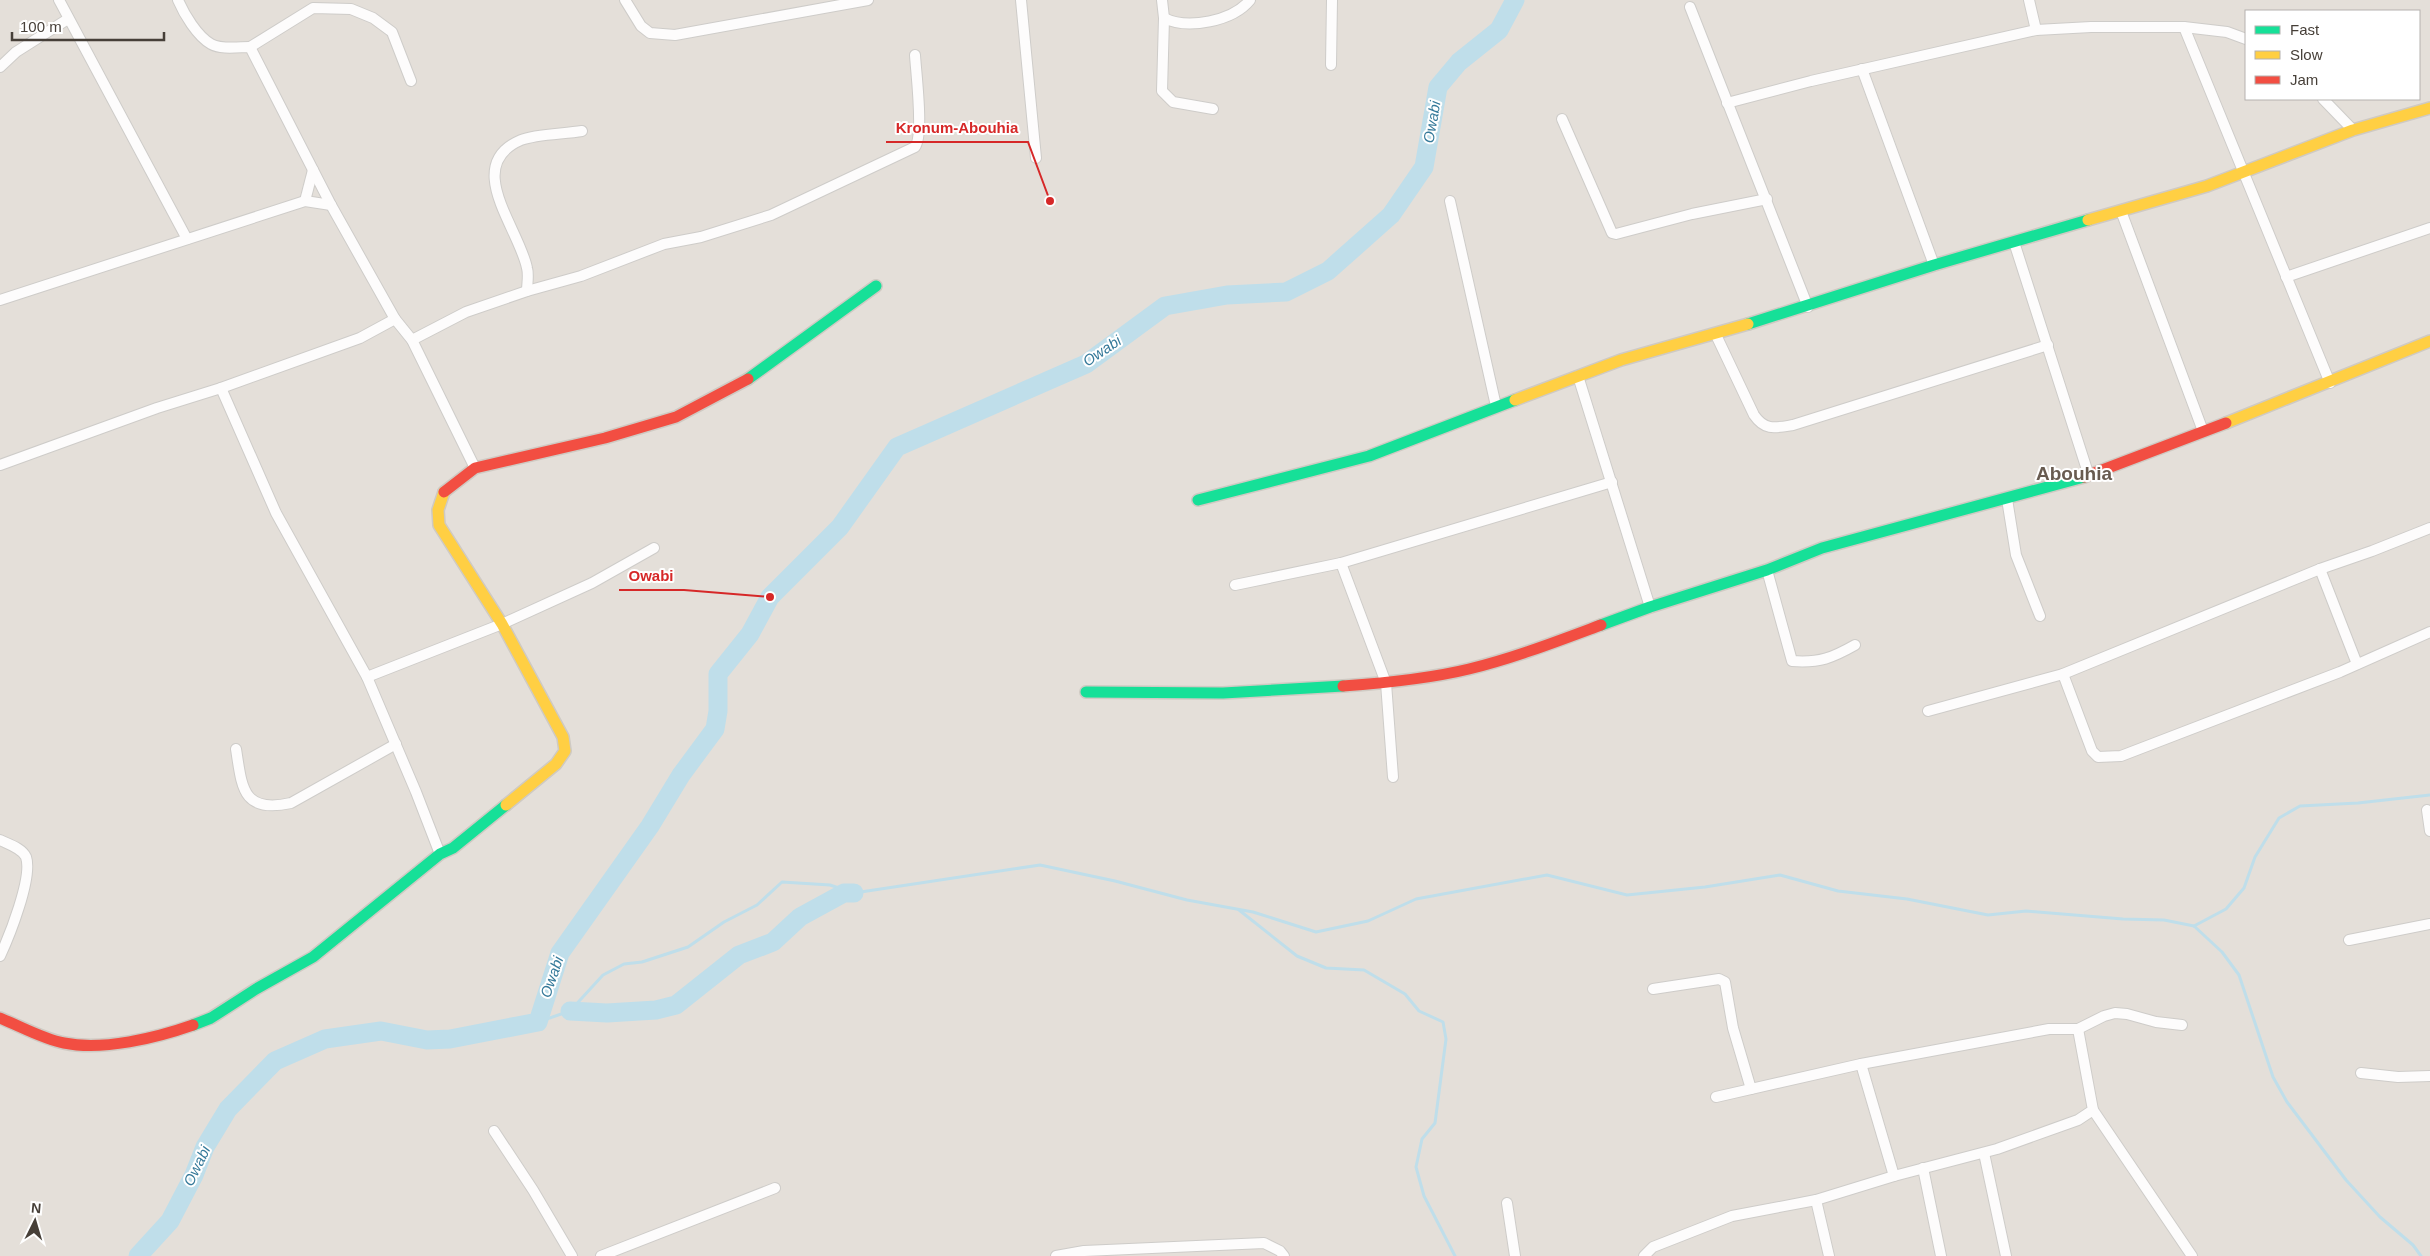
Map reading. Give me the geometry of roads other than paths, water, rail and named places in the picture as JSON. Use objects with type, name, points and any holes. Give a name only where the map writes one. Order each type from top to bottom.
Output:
[{"type":"street","points":[[59,0],[187,239]]},
{"type":"street","points":[[178,0],[182,10],[211,44],[224,47],[250,47],[312,4],[352,9],[373,18],[392,32],[411,81]]},
{"type":"street","points":[[625,0],[642,26],[650,33],[675,35],[868,0]]},
{"type":"street","points":[[1021,0],[1036,158]]},
{"type":"street","points":[[1162,0],[1164,18],[1161,87],[1164,95],[1173,102],[1213,109]]},
{"type":"street","points":[[1164,18],[1172,21],[1190,22],[1223,18],[1242,9],[1250,0]]},
{"type":"street","points":[[1331,65],[1332,0]]},
{"type":"street","points":[[2029,0],[2036,30]]},
{"type":"street","points":[[1690,7],[1808,307]]},
{"type":"street","points":[[0,67],[16,52],[68,19]]},
{"type":"street","points":[[1727,103],[1862,68],[2036,30],[2090,27],[2184,27],[2227,32],[2245,38]]},
{"type":"street","points":[[2184,27],[2330,383]]},
{"type":"street","points":[[250,47],[331,205],[394,319],[412,340],[475,468]]},
{"type":"street","points":[[412,340],[466,312],[527,291],[564,282],[664,244],[701,237],[771,216],[915,147],[918,143],[919,120],[915,55]]},
{"type":"street","points":[[1862,68],[1934,265]]},
{"type":"street","points":[[2324,100],[2353,130]]},
{"type":"street","points":[[1198,500],[1369,456],[1496,406],[1622,360],[1716,335],[1934,265],[2243,174],[2353,130],[2430,108]]},
{"type":"street","points":[[1562,118],[1612,233],[1616,234],[1692,214],[1767,199]]},
{"type":"street","points":[[527,291],[528,270],[495,186],[494,166],[503,150],[522,140],[582,131]]},
{"type":"street","points":[[305,201],[313,170]]},
{"type":"street","points":[[0,300],[305,201],[331,205]]},
{"type":"street","points":[[1450,201],[1496,406]]},
{"type":"street","points":[[2121,211],[2202,431]]},
{"type":"street","points":[[2286,277],[2430,228]]},
{"type":"street","points":[[2014,242],[2089,476]]},
{"type":"street","points":[[0,1018],[64,1043],[98,1045],[120,1043],[190,1026],[211,1018],[313,956],[440,854],[453,848],[556,764],[565,752],[562,737],[502,624],[451,547],[439,524],[438,510],[444,492],[475,468],[605,438],[676,417],[745,381],[876,286]]},
{"type":"street","points":[[0,465],[157,408],[221,388],[360,338],[394,319]]},
{"type":"street","points":[[1716,335],[1754,415],[1760,424],[1772,428],[1802,422],[2048,345]]},
{"type":"street","points":[[1086,692],[1223,693],[1386,683],[1469,668],[1543,647],[1650,608],[1767,570],[1822,548],[2089,476],[2202,431],[2274,406],[2430,341]]},
{"type":"street","points":[[1578,376],[1650,608]]},
{"type":"street","points":[[221,388],[276,513],[367,677],[440,854]]},
{"type":"street","points":[[1235,585],[1341,563],[1612,482]]},
{"type":"street","points":[[2007,499],[2016,555],[2040,616]]},
{"type":"street","points":[[1928,711],[2063,674],[2320,569],[2430,528]]},
{"type":"street","points":[[367,677],[502,624],[592,583],[654,548]]},
{"type":"street","points":[[1341,563],[1386,683],[1392,778]]},
{"type":"street","points":[[2320,569],[2357,664]]},
{"type":"street","points":[[1767,570],[1792,661],[1822,661],[1856,645]]},
{"type":"street","points":[[2063,674],[2092,751],[2098,757],[2109,758],[2121,756],[2177,735],[2357,664],[2430,632]]},
{"type":"street","points":[[236,749],[245,793],[258,803],[272,807],[291,803],[396,744]]},
{"type":"street","points":[[2427,810],[2430,831]]},
{"type":"street","points":[[0,840],[20,851],[26,857],[26,871],[14,922],[0,956]]},
{"type":"street","points":[[2349,940],[2430,924]]},
{"type":"street","points":[[1653,989],[1718,979],[1725,982],[1733,1028],[1752,1089]]},
{"type":"street","points":[[1716,1097],[1861,1064],[2049,1029],[2078,1029],[2104,1016],[2116,1013],[2182,1025]]},
{"type":"street","points":[[2078,1029],[2093,1110],[2192,1256]]},
{"type":"street","points":[[1861,1064],[1894,1176]]},
{"type":"street","points":[[2361,1073],[2398,1077],[2430,1076]]},
{"type":"street","points":[[1644,1256],[1653,1247],[1732,1216],[1816,1200],[1894,1176],[1984,1153],[2078,1120],[2093,1110]]},
{"type":"street","points":[[494,1132],[533,1190],[572,1256]]},
{"type":"street","points":[[1984,1153],[2006,1256]]},
{"type":"street","points":[[1923,1168],[1941,1256]]},
{"type":"street","points":[[601,1256],[775,1188]]},
{"type":"street","points":[[1816,1200],[1829,1256]]},
{"type":"street","points":[[1507,1202],[1515,1256]]},
{"type":"street","points":[[1056,1256],[1084,1251],[1144,1252],[1264,1243],[1280,1251],[1284,1256]]},
{"type":"waterway","name":"Owabi","points":[[138,1256],[170,1221],[194,1175],[205,1147],[228,1109],[275,1061],[325,1039],[381,1031],[427,1040],[450,1039],[538,1022],[560,953],[650,826],[681,775],[715,729],[718,711],[718,674],[750,634],[770,597],[840,527],[897,447],[1086,364],[1165,306],[1227,295],[1286,292],[1328,271],[1391,215],[1424,167],[1438,87],[1459,62],[1499,30],[1515,0]]},
{"type":"waterway","points":[[2194,926],[2226,909],[2244,888],[2255,857],[2279,818],[2300,806],[2358,803],[2430,795]]},
{"type":"waterway","points":[[538,1022],[570,1011],[603,975],[624,964],[642,962],[688,947],[724,922],[757,905],[782,882],[830,885],[854,893],[1040,865],[1115,881],[1187,900],[1253,912],[1316,932],[1368,921],[1416,899],[1547,875],[1627,895],[1705,887],[1780,875],[1838,891],[1907,899],[1988,915],[2026,911],[2123,919],[2164,920],[2194,926],[2222,952],[2239,975],[2273,1077],[2287,1102],[2346,1180],[2380,1217],[2413,1245],[2421,1256]]},
{"type":"waterway","points":[[570,1011],[607,1013],[656,1010],[676,1005],[739,955],[773,942],[800,917],[844,893],[854,893]]},
{"type":"waterway","points":[[1239,910],[1297,956],[1326,968],[1364,970],[1405,994],[1419,1011],[1443,1022],[1446,1039],[1435,1123],[1422,1139],[1416,1167],[1424,1196],[1455,1256]]},
{"type":"place","name":"Kronum-Abouhia","points":[[1050,201]]},
{"type":"place","name":"Owabi","points":[[770,597]]},
{"type":"district","name":"Abouhia","points":[[2074,473]]}]
